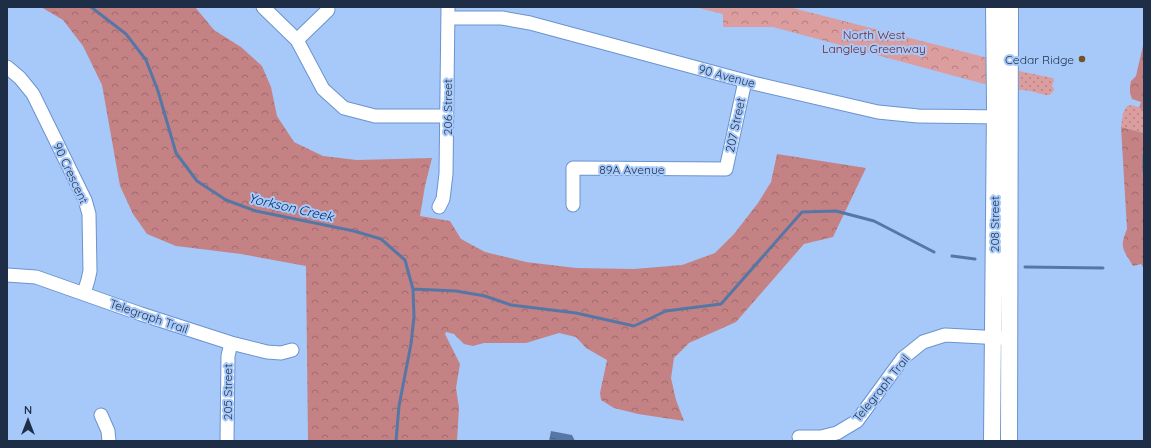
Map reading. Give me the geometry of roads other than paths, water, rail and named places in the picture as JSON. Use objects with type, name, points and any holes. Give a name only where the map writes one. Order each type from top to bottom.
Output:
[{"type":"main road","name":"208 Street","points":[[994,7],[1002,117],[1010,338],[1009,441]]},
{"type":"main road","name":"208 Street","points":[[992,441],[993,337],[1002,117],[1010,7]]},
{"type":"street","points":[[263,7],[297,40],[322,90],[344,108],[375,116],[447,116]]},
{"type":"street","points":[[297,40],[328,10]]},
{"type":"street","name":"90 Avenue","points":[[448,12],[520,20],[745,81],[893,115],[1002,117]]},
{"type":"street","name":"206 Street","points":[[439,206],[443,200],[446,174],[448,12]]},
{"type":"street","name":"90 Crescent","points":[[7,67],[20,78],[33,94],[85,200],[89,214],[90,271],[84,293]]},
{"type":"street","name":"207 Street","points":[[726,169],[745,81]]},
{"type":"street","name":"89A Avenue","points":[[572,205],[573,168],[726,169]]},
{"type":"street","name":"Telegraph Trail","points":[[7,275],[36,276],[141,314],[231,343],[267,352],[280,353],[292,350]]},
{"type":"street","name":"Telegraph Trail","points":[[799,437],[821,437],[837,434],[857,421],[903,358],[923,342],[945,335],[1010,338]]},
{"type":"street","name":"205 Street","points":[[227,441],[228,356],[231,343]]},
{"type":"street","points":[[100,415],[108,431],[110,441]]},
{"type":"water","points":[[551,431],[572,435],[575,441],[549,441]]},
{"type":"waterway","name":"Yorkson Creek","points":[[91,7],[126,34],[146,60],[158,91],[176,153],[197,181],[226,200],[256,211],[354,231],[381,239],[405,260],[413,289],[414,317],[411,344],[399,406],[396,441]]},
{"type":"waterway","points":[[1144,155],[1144,163]]},
{"type":"waterway","points":[[1144,165],[1144,171]]},
{"type":"waterway","points":[[413,289],[456,291],[485,296],[511,305],[576,313],[634,326],[666,311],[721,304],[802,212],[836,211],[874,221],[934,252]]},
{"type":"waterway","points":[[952,256],[975,259]]},
{"type":"waterway","points":[[1025,267],[1103,268]]},
{"type":"place","name":"Cedar Ridge","points":[[1082,59]]},
{"type":"park label","name":"North West Langley Greenway","points":[[874,41]]}]
